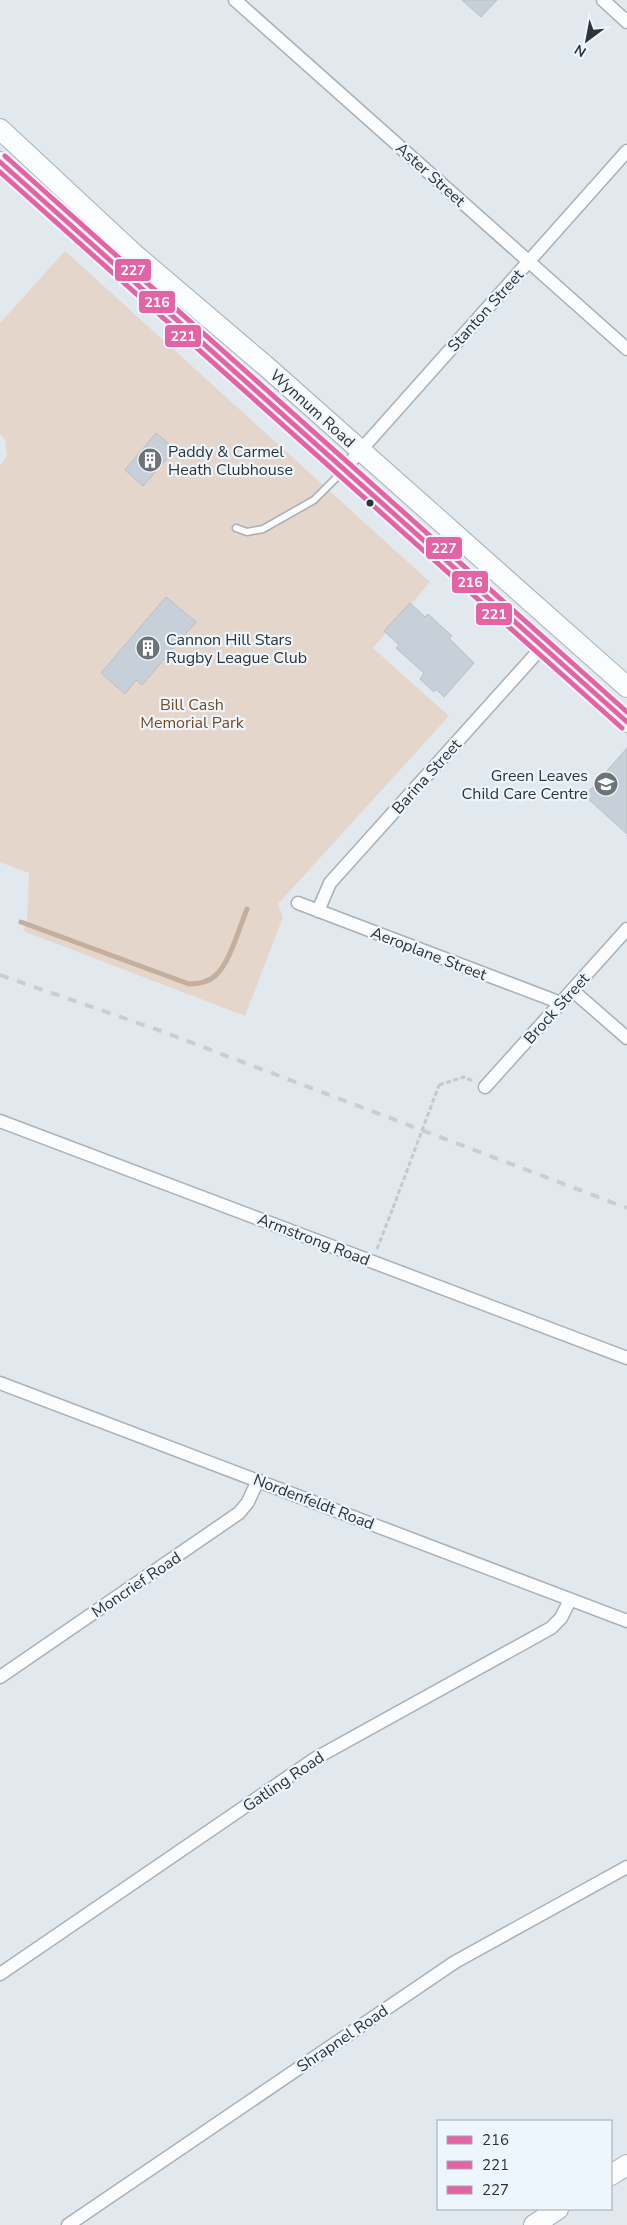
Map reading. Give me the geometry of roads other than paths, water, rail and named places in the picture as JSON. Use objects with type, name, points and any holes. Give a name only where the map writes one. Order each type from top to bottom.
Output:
[{"type":"main road","name":"Wynnum Road","points":[[0,129],[134,254],[360,450],[627,687]]},
{"type":"main road","name":"Wynnum Road","points":[[0,162],[627,722]]},
{"type":"main road","points":[[612,2174],[627,2165]]},
{"type":"main road","points":[[534,2225],[556,2210]]},
{"type":"street","name":"Aster Street","points":[[235,0],[627,348]]},
{"type":"street","points":[[603,0],[627,22]]},
{"type":"street","name":"Stanton Street","points":[[344,469],[627,151]]},
{"type":"street","name":"Barina Street","points":[[318,911],[330,883],[543,646]]},
{"type":"street","name":"Aeroplane Street","points":[[298,903],[561,1003]]},
{"type":"street","name":"Brock Street","points":[[485,1087],[627,929]]},
{"type":"street","points":[[572,990],[627,1038]]},
{"type":"street","name":"Armstrong Road","points":[[0,1121],[627,1358]]},
{"type":"street","name":"Nordenfeldt Road","points":[[0,1383],[627,1621]]},
{"type":"street","name":"Moncrief Road","points":[[0,1677],[239,1513],[248,1502],[258,1480]]},
{"type":"street","name":"Gatling Road","points":[[0,1974],[316,1758],[547,1631],[561,1618],[570,1600]]},
{"type":"street","name":"Shrapnel Road","points":[[68,2225],[455,1962],[627,1868]]},
{"type":"lane","points":[[236,528],[247,532],[263,529],[314,500],[344,469]]},
{"type":"waterway","points":[[21,922],[192,984],[209,980],[220,970],[234,945],[247,909]]},
{"type":"railway","points":[[0,975],[161,1031],[627,1208]]},
{"type":"place","name":"Paddy & Carmel Heath Clubhouse","points":[[150,460]]},
{"type":"place","name":"Cannon Hill Stars Rugby League Club","points":[[148,648]]},
{"type":"place","name":"Green Leaves Child Care Centre","points":[[606,784]]},
{"type":"park label","name":"Bill Cash Memorial Park","points":[[192,713]]}]
